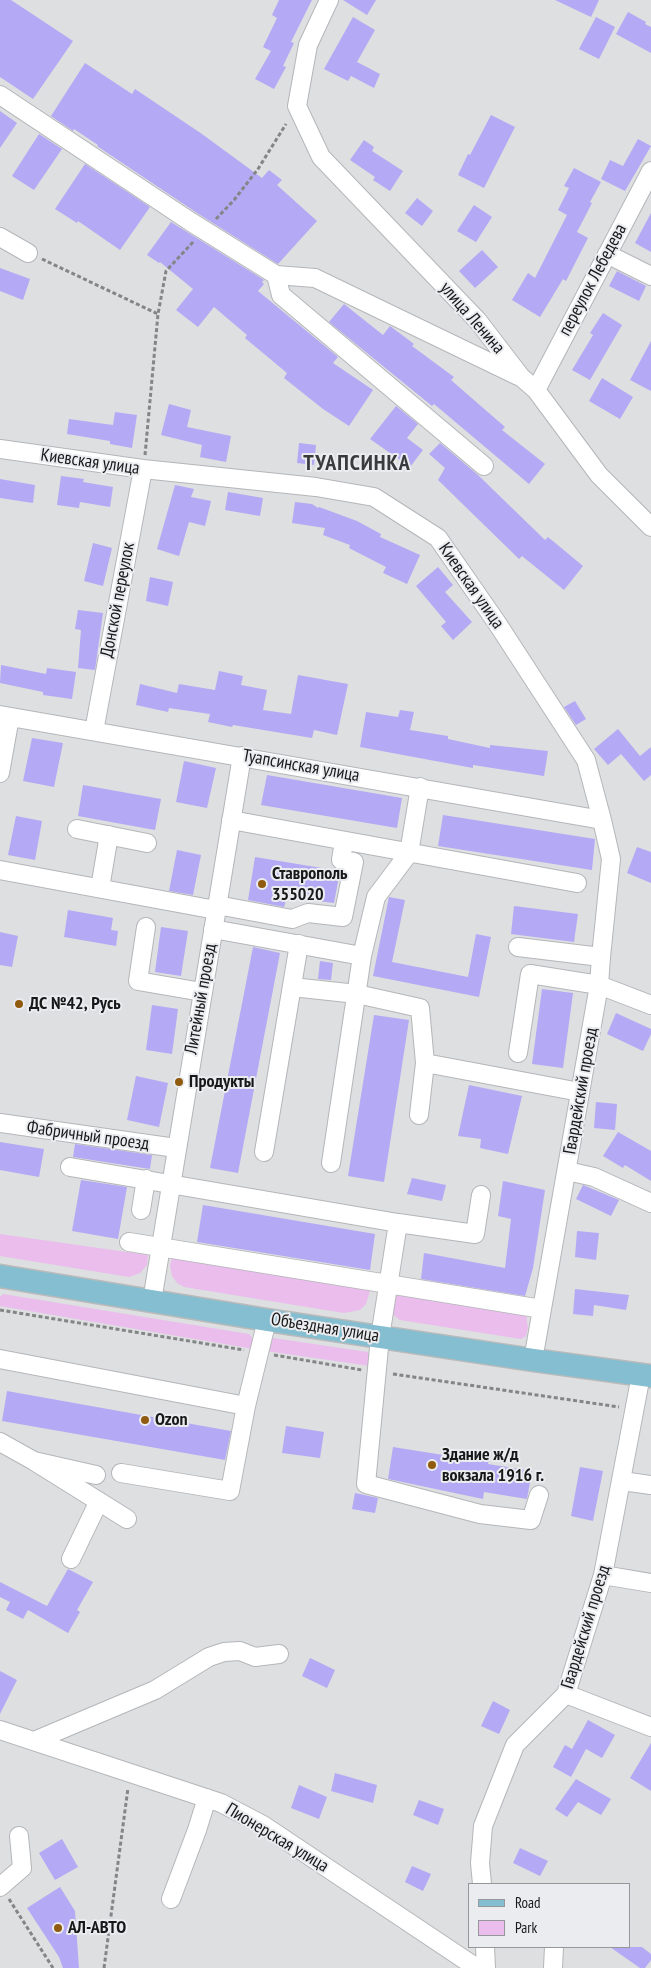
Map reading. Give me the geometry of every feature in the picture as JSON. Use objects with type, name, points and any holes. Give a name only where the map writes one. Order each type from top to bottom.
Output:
[{"type":"main road","name":"Объездная улица","points":[[0,1276],[268,1320],[646,1376]]},
{"type":"street","points":[[298,106],[308,44],[328,0]]},
{"type":"street","points":[[0,94],[192,222],[276,275],[316,278],[521,377]]},
{"type":"street","name":"улица Ленина","points":[[298,106],[321,157],[478,321],[521,377],[536,390],[599,476],[651,527]]},
{"type":"street","name":"переулок Лебедева","points":[[536,390],[651,171]]},
{"type":"street","points":[[0,237],[28,253]]},
{"type":"street","points":[[607,254],[651,276]]},
{"type":"street","points":[[276,275],[281,295],[484,466]]},
{"type":"street","name":"Киевская улица","points":[[0,449],[144,470],[316,487],[374,497],[438,538],[503,630],[586,760],[602,820]]},
{"type":"street","name":"Донской переулок","points":[[94,731],[144,470]]},
{"type":"street","points":[[0,773],[5,716]]},
{"type":"street","name":"Туапсинская улица","points":[[5,716],[602,820]]},
{"type":"street","name":"Литейный проезд","points":[[152,1300],[242,756]]},
{"type":"street","points":[[331,1163],[362,956],[376,897],[409,853],[420,787]]},
{"type":"street","points":[[231,820],[578,883]]},
{"type":"street","name":"Гвардейский проезд","points":[[533,1360],[600,985],[600,957],[611,859],[602,820]]},
{"type":"street","points":[[78,829],[147,842]]},
{"type":"street","points":[[100,888],[109,835]]},
{"type":"street","points":[[0,870],[217,908],[292,919],[308,913],[343,917],[354,862],[341,860],[344,841]]},
{"type":"street","points":[[146,927],[138,981],[202,992]]},
{"type":"street","points":[[213,929],[362,956]]},
{"type":"street","points":[[264,1152],[299,944]]},
{"type":"street","points":[[518,947],[600,957]]},
{"type":"street","points":[[518,1053],[530,974],[600,985],[651,1005]]},
{"type":"street","points":[[292,987],[357,994],[420,1008],[425,1062],[419,1115]]},
{"type":"street","points":[[425,1062],[580,1092]]},
{"type":"street","name":"Фабричный проезд","points":[[0,1124],[176,1148]]},
{"type":"street","points":[[70,1167],[398,1223],[475,1234],[481,1195]]},
{"type":"street","points":[[566,1171],[594,1177],[651,1203]]},
{"type":"street","points":[[141,1210],[146,1179]]},
{"type":"street","points":[[398,1223],[380,1337],[366,1484],[480,1514],[531,1520],[539,1495]]},
{"type":"street","points":[[129,1242],[542,1309]]},
{"type":"street","points":[[121,1473],[230,1491],[246,1406],[268,1320]]},
{"type":"street","points":[[0,1360],[246,1406]]},
{"type":"street","name":"Гвардейский проезд","points":[[482,1883],[480,1863],[483,1826],[515,1744],[566,1694],[604,1575],[635,1409],[646,1376]]},
{"type":"street","points":[[0,1442],[127,1519]]},
{"type":"street","points":[[34,1461],[96,1475]]},
{"type":"street","points":[[622,1481],[651,1485]]},
{"type":"street","points":[[71,1558],[99,1501]]},
{"type":"street","points":[[604,1575],[651,1584]]},
{"type":"street","points":[[34,1741],[155,1690],[209,1657],[224,1652],[240,1650],[255,1657],[279,1654]]},
{"type":"street","points":[[566,1694],[651,1727]]},
{"type":"street","name":"Пионерская улица","points":[[0,1730],[221,1803],[263,1825],[477,1968]]},
{"type":"street","points":[[171,1899],[207,1798]]},
{"type":"street","points":[[0,1886],[22,1868],[19,1836]]},
{"type":"street","points":[[485,1948],[486,1968]]},
{"type":"street","points":[[554,1948],[554,1968]]},
{"type":"path","points":[[234,200],[258,169],[298,106]]},
{"type":"path","points":[[28,253],[158,314]]},
{"type":"path","points":[[144,470],[158,314],[166,270]]},
{"type":"path","points":[[0,1310],[376,1372],[635,1409]]},
{"type":"path","points":[[104,1968],[130,1772]]},
{"type":"path","points":[[0,1886],[53,1968]]},
{"type":"green space","points":[[0,1234],[148,1255],[147,1265],[140,1273],[129,1277],[0,1256]]},
{"type":"green space","points":[[172,1257],[368,1288],[370,1291],[366,1304],[360,1310],[344,1313],[184,1287],[177,1283],[172,1276],[170,1266]]},
{"type":"green space","points":[[396,1292],[526,1314],[528,1328],[526,1336],[521,1339],[400,1320],[392,1314]]},
{"type":"green space","points":[[3,1294],[249,1334],[254,1340],[254,1349],[0,1306],[0,1297]]},
{"type":"green space","points":[[273,1338],[368,1352],[371,1356],[370,1366],[266,1351],[268,1341]]},
{"type":"building","points":[[0,0],[11,0],[73,41],[33,99],[0,77]]},
{"type":"building","points":[[279,0],[312,0],[291,42],[294,43],[283,66],[286,67],[274,89],[255,79],[271,51],[263,47],[277,18],[272,15]]},
{"type":"building","points":[[343,0],[376,0],[367,15]]},
{"type":"building","points":[[555,0],[599,0],[591,17]]},
{"type":"building","points":[[628,12],[651,27],[651,53],[616,34]]},
{"type":"building","points":[[353,17],[375,30],[357,62],[380,74],[374,88],[351,76],[348,81],[324,69]]},
{"type":"building","points":[[596,17],[615,27],[599,59],[579,49]]},
{"type":"building","points":[[85,63],[132,94],[135,89],[202,134],[262,178],[269,170],[282,180],[277,185],[317,221],[278,264],[197,213],[74,129],[73,131],[51,116]]},
{"type":"building","points":[[0,111],[17,123],[0,148]]},
{"type":"building","points":[[491,115],[515,127],[484,188],[458,175]]},
{"type":"building","points":[[39,134],[62,149],[34,190],[12,176]]},
{"type":"building","points":[[638,139],[651,146],[625,191],[601,179],[610,160],[623,166]]},
{"type":"building","points":[[364,140],[374,147],[372,151],[403,171],[390,191],[373,180],[375,177],[350,160]]},
{"type":"building","points":[[85,164],[150,207],[120,250],[78,221],[77,223],[55,209]]},
{"type":"building","points":[[574,168],[601,182],[577,232],[588,238],[566,281],[563,279],[540,317],[512,300],[528,273],[535,278],[567,215],[558,210],[569,188],[564,186]]},
{"type":"building","points":[[417,198],[433,211],[422,226],[405,213]]},
{"type":"building","points":[[474,205],[492,217],[476,242],[457,231]]},
{"type":"building","points":[[651,213],[651,252],[635,243]]},
{"type":"building","points":[[171,222],[264,280],[262,282],[264,284],[258,291],[338,357],[333,363],[373,390],[349,426],[323,409],[284,378],[287,373],[245,338],[247,335],[214,307],[198,327],[176,310],[193,289],[160,262],[147,255]]},
{"type":"building","points":[[482,250],[498,267],[475,288],[459,271]]},
{"type":"building","points":[[0,268],[30,279],[23,300],[0,291]]},
{"type":"building","points":[[617,271],[646,286],[639,301],[609,286]]},
{"type":"building","points":[[344,304],[383,335],[390,326],[414,344],[412,346],[454,377],[451,380],[505,427],[502,430],[545,464],[529,484],[434,404],[432,406],[329,322]]},
{"type":"building","points":[[603,313],[622,325],[590,380],[572,370],[593,335],[590,333]]},
{"type":"building","points":[[651,341],[651,391],[630,380]]},
{"type":"building","points":[[602,378],[633,397],[620,419],[589,401]]},
{"type":"building","points":[[169,404],[191,410],[187,427],[231,436],[226,462],[200,457],[202,445],[161,435]]},
{"type":"building","points":[[396,406],[418,424],[407,438],[423,450],[410,467],[370,439]]},
{"type":"building","points":[[115,412],[137,415],[132,448],[110,444],[110,441],[67,434],[69,419],[113,425]]},
{"type":"building","points":[[299,443],[316,445],[314,465],[297,463]]},
{"type":"building","points":[[440,443],[478,475],[545,540],[548,537],[583,566],[564,590],[522,556],[519,559],[438,480],[445,468],[429,454]]},
{"type":"building","points":[[61,476],[84,479],[83,482],[113,487],[110,507],[80,502],[79,508],[57,505]]},
{"type":"building","points":[[0,479],[35,485],[33,503],[0,498]]},
{"type":"building","points":[[175,485],[194,489],[191,497],[211,501],[205,526],[189,522],[179,556],[157,549]]},
{"type":"building","points":[[228,492],[263,498],[260,516],[225,510]]},
{"type":"building","points":[[295,502],[312,504],[318,508],[357,521],[381,534],[380,537],[420,555],[407,584],[383,573],[386,567],[349,548],[350,545],[323,535],[325,528],[292,523]]},
{"type":"building","points":[[93,543],[112,548],[103,586],[84,581]]},
{"type":"building","points":[[438,567],[453,585],[445,592],[472,622],[453,640],[441,626],[446,622],[416,586]]},
{"type":"building","points":[[150,577],[173,582],[168,606],[146,601]]},
{"type":"building","points":[[78,610],[103,613],[95,670],[78,668],[81,630],[75,629]]},
{"type":"building","points":[[1,665],[46,674],[47,668],[76,672],[72,699],[43,695],[43,692],[0,683]]},
{"type":"building","points":[[219,671],[243,676],[241,685],[267,690],[263,710],[291,714],[298,675],[348,684],[337,735],[314,730],[312,738],[233,725],[232,727],[208,722],[210,714],[169,708],[168,712],[136,705],[140,684],[177,693],[179,684],[215,690]]},
{"type":"building","points":[[575,701],[586,719],[576,725],[564,707]]},
{"type":"building","points":[[400,710],[414,712],[410,730],[448,736],[448,739],[490,748],[490,745],[548,751],[544,776],[473,765],[473,768],[360,747],[366,712],[398,717]]},
{"type":"building","points":[[618,729],[640,756],[651,747],[651,775],[644,781],[621,754],[608,765],[594,749]]},
{"type":"building","points":[[32,738],[63,743],[54,787],[23,781]]},
{"type":"building","points":[[184,761],[216,768],[207,808],[176,802]]},
{"type":"building","points":[[267,775],[402,798],[397,828],[261,805]]},
{"type":"building","points":[[83,785],[161,799],[155,830],[78,816]]},
{"type":"building","points":[[443,815],[595,839],[592,870],[438,846]]},
{"type":"building","points":[[16,816],[42,821],[35,860],[8,855]]},
{"type":"building","points":[[637,847],[651,852],[651,883],[627,873]]},
{"type":"building","points":[[177,850],[201,855],[193,895],[169,891]]},
{"type":"building","points":[[255,857],[340,871],[334,903],[287,897],[284,907],[248,900]]},
{"type":"building","points":[[389,897],[405,900],[392,962],[468,977],[476,934],[491,937],[479,997],[373,976]]},
{"type":"building","points":[[514,906],[578,914],[574,942],[511,934]]},
{"type":"building","points":[[68,910],[113,918],[111,930],[118,931],[116,946],[64,937]]},
{"type":"building","points":[[161,927],[188,931],[181,976],[155,972]]},
{"type":"building","points":[[0,932],[18,936],[12,967],[0,965]]},
{"type":"building","points":[[253,947],[280,953],[238,1173],[210,1168]]},
{"type":"building","points":[[320,961],[333,963],[331,980],[318,979]]},
{"type":"building","points":[[542,989],[573,993],[563,1068],[532,1064]]},
{"type":"building","points":[[152,1005],[178,1009],[172,1054],[146,1050]]},
{"type":"building","points":[[616,1013],[651,1029],[651,1034],[643,1051],[607,1034]]},
{"type":"building","points":[[374,1015],[409,1020],[384,1182],[348,1176]]},
{"type":"building","points":[[136,1076],[168,1083],[159,1127],[127,1120]]},
{"type":"building","points":[[469,1085],[522,1096],[508,1154],[480,1148],[481,1139],[458,1136]]},
{"type":"building","points":[[596,1102],[617,1104],[615,1130],[594,1128]]},
{"type":"building","points":[[618,1132],[651,1151],[651,1181],[625,1165],[623,1168],[603,1156]]},
{"type":"building","points":[[0,1142],[44,1149],[39,1177],[0,1170]]},
{"type":"building","points":[[75,1144],[152,1155],[150,1169],[73,1157]]},
{"type":"building","points":[[412,1178],[446,1185],[442,1201],[407,1194]]},
{"type":"building","points":[[81,1180],[127,1187],[118,1239],[72,1231]]},
{"type":"building","points":[[503,1181],[545,1190],[533,1268],[525,1296],[421,1279],[424,1253],[505,1268],[511,1219],[498,1216]]},
{"type":"building","points":[[583,1185],[619,1200],[611,1216],[576,1199]]},
{"type":"building","points":[[203,1205],[375,1234],[370,1270],[197,1242]]},
{"type":"building","points":[[577,1231],[599,1233],[596,1260],[575,1257]]},
{"type":"building","points":[[575,1289],[629,1295],[626,1310],[594,1305],[593,1316],[573,1314]]},
{"type":"building","points":[[7,1391],[231,1431],[225,1460],[2,1421]]},
{"type":"building","points":[[286,1426],[324,1432],[320,1458],[282,1453]]},
{"type":"building","points":[[393,1447],[462,1458],[464,1450],[490,1454],[488,1464],[532,1471],[527,1499],[484,1492],[483,1499],[388,1479]]},
{"type":"building","points":[[580,1467],[603,1471],[593,1521],[571,1516]]},
{"type":"building","points":[[355,1493],[378,1498],[375,1513],[352,1509]]},
{"type":"building","points":[[68,1569],[93,1582],[77,1610],[80,1612],[68,1633],[28,1610],[23,1619],[6,1610],[10,1602],[0,1597],[0,1582],[47,1606]]},
{"type":"building","points":[[310,1658],[335,1670],[327,1688],[302,1676]]},
{"type":"building","points":[[0,1671],[17,1680],[0,1714]]},
{"type":"building","points":[[493,1701],[510,1710],[499,1734],[481,1726]]},
{"type":"building","points":[[588,1720],[615,1735],[602,1758],[586,1749],[571,1777],[553,1767],[565,1745],[572,1749]]},
{"type":"building","points":[[651,1743],[651,1791],[630,1778]]},
{"type":"building","points":[[335,1773],[377,1785],[373,1803],[331,1791]]},
{"type":"building","points":[[576,1779],[611,1799],[601,1815],[578,1802],[567,1817],[555,1809]]},
{"type":"building","points":[[299,1785],[327,1797],[319,1819],[291,1808]]},
{"type":"building","points":[[419,1800],[444,1809],[438,1825],[413,1815]]},
{"type":"building","points":[[62,1839],[78,1867],[55,1880],[39,1853]]},
{"type":"building","points":[[520,1848],[548,1861],[540,1876],[513,1863]]},
{"type":"building","points":[[412,1866],[431,1874],[423,1891],[405,1882]]},
{"type":"building","name":"АЛ-АВТО","points":[[60,1887],[75,1911],[79,1968],[63,1968],[59,1957],[27,1908]]},
{"type":"building","points":[[642,1947],[651,1954],[651,1960],[645,1968],[640,1968],[611,1948]]},
{"type":"place","name":"Ставрополь 355020","points":[[262,884]]},
{"type":"place","name":"ДС №42, Русь","points":[[19,1004]]},
{"type":"place","name":"Продукты","points":[[179,1082]]},
{"type":"place","name":"Ozon","points":[[145,1420]]},
{"type":"place","name":"Здание ж/д вокзала 1916 г.","points":[[432,1465]]},
{"type":"place","name":"АЛ-АВТО","points":[[58,1928]]},
{"type":"district","name":"ТУАПСИНКА","points":[[357,464]]}]
